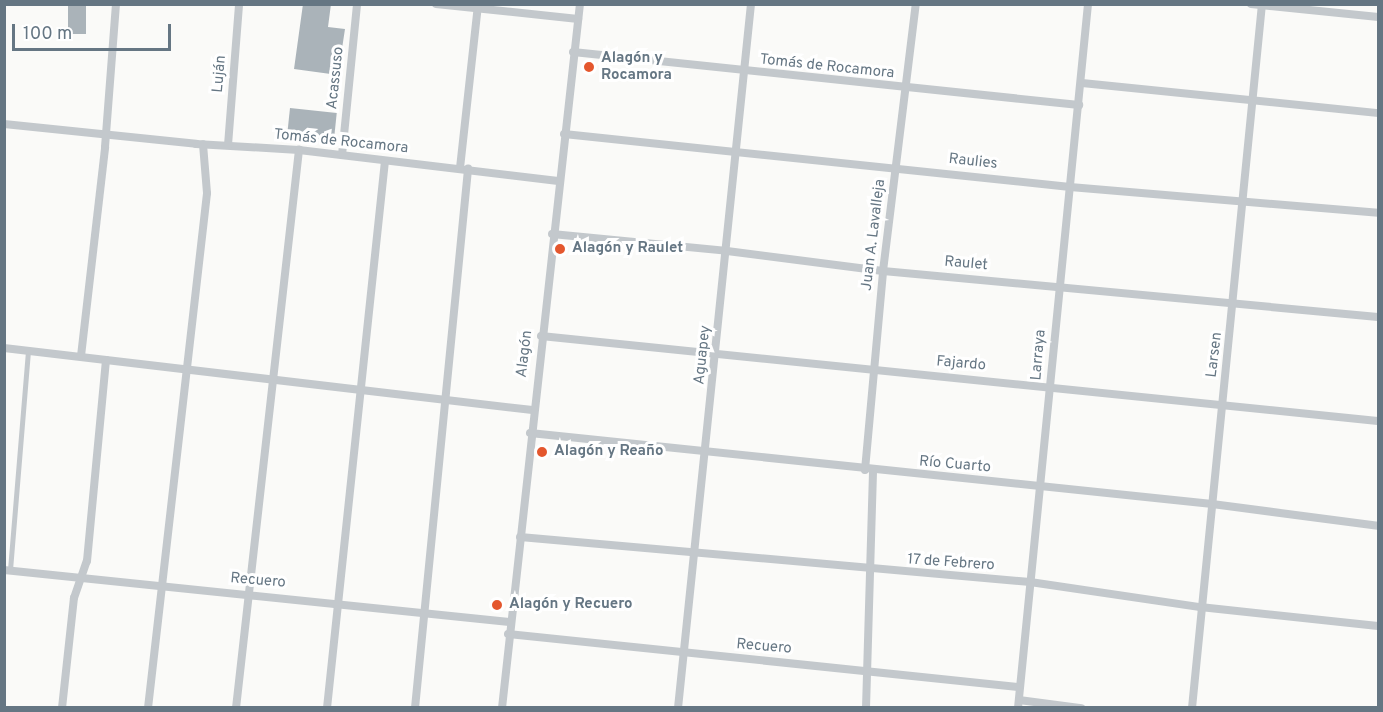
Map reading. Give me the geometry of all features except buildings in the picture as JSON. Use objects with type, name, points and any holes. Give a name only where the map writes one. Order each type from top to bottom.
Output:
[{"type":"street","points":[[81,356],[105,135],[116,4]]},
{"type":"street","name":"Luján","points":[[228,145],[239,4]]},
{"type":"street","name":"Acassuso","points":[[342,155],[357,4]]},
{"type":"street","points":[[436,4],[578,19]]},
{"type":"street","name":"Alagón","points":[[502,708],[532,410],[580,4]]},
{"type":"street","name":"Aguapey","points":[[678,708],[752,4]]},
{"type":"street","name":"Juan A. Lavalleja","points":[[866,708],[873,571],[869,471],[873,370],[895,167],[907,88],[916,4]]},
{"type":"street","name":"Larraya","points":[[1018,704],[1059,285],[1082,83],[1088,4]]},
{"type":"street","points":[[1251,4],[1378,17]]},
{"type":"street","name":"Larsen","points":[[1192,708],[1200,608],[1235,302],[1262,5]]},
{"type":"street","points":[[415,708],[446,399],[478,7]]},
{"type":"street","name":"Tomás de Rocamora","points":[[573,52],[744,72],[1079,105]]},
{"type":"street","points":[[1082,83],[1378,113]]},
{"type":"street","name":"Tomás de Rocamora","points":[[4,124],[204,144],[299,150],[558,182]]},
{"type":"street","name":"Raulies","points":[[564,134],[1070,187],[1378,213]]},
{"type":"street","points":[[148,708],[207,193],[204,144]]},
{"type":"street","points":[[236,708],[250,594],[270,380],[299,150]]},
{"type":"street","points":[[327,708],[385,161]]},
{"type":"street","name":"Raulet","points":[[552,234],[727,251],[883,271],[1059,285],[1378,317]]},
{"type":"street","name":"Fajardo","points":[[541,336],[1378,421]]},
{"type":"street","points":[[4,348],[532,410]]},
{"type":"street","points":[[62,708],[74,598],[87,561],[106,360]]},
{"type":"street","name":"Río Cuarto","points":[[530,433],[869,471],[1212,504],[1378,526]]},
{"type":"street","name":"17 de Febrero","points":[[520,537],[873,571],[1030,582],[1200,608],[1378,626]]},
{"type":"street","name":"Recuero","points":[[7,570],[509,622]]},
{"type":"street","name":"Recuero","points":[[508,634],[1018,687]]},
{"type":"street","points":[[1018,704],[1081,708]]},
{"type":"lane","points":[[7,570],[28,351]]},
{"type":"place","name":"Alagón y Rocamora","points":[[589,67]]},
{"type":"place","name":"Alagón y Raulet","points":[[560,249]]},
{"type":"place","name":"Alagón y Reaño","points":[[542,452]]},
{"type":"place","name":"Alagón y Recuero","points":[[497,605]]}]
